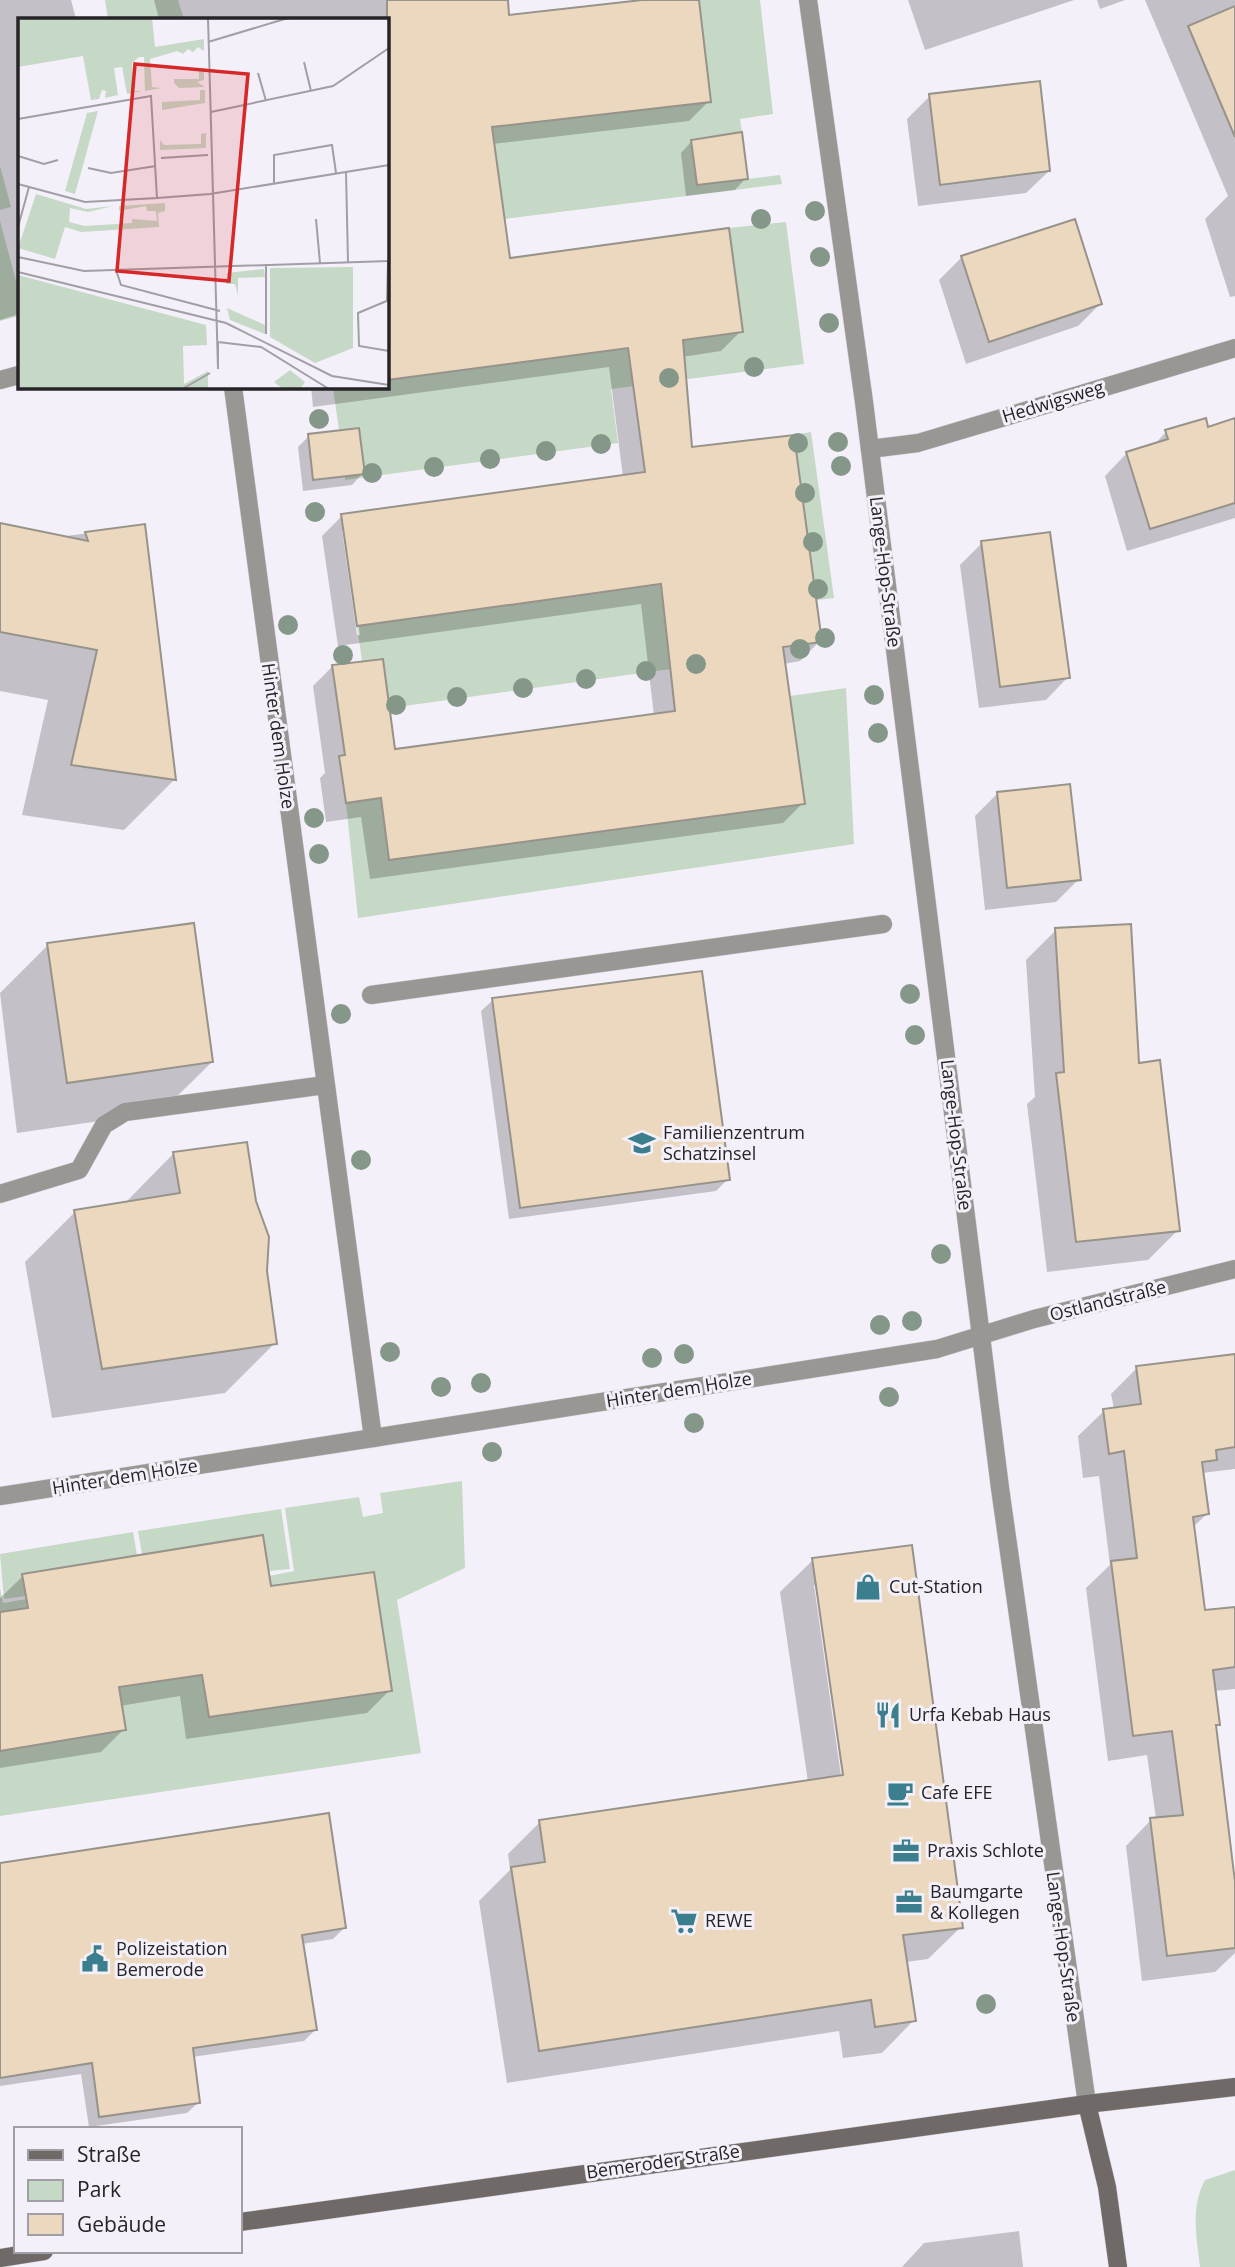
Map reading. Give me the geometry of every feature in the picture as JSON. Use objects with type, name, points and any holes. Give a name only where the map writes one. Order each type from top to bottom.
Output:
[{"type":"main road","name":"Bemeroder Straße","points":[[242,2222],[1087,2104],[1235,2087]]},
{"type":"main road","name":"Lange-Hop-Straße","points":[[1087,2104],[1107,2187],[1118,2267]]},
{"type":"main road","points":[[0,2258],[31,2253]]},
{"type":"street","name":"Lange-Hop-Straße","points":[[808,0],[870,449],[1000,1488],[1087,2104]]},
{"type":"street","name":"Hedwigsweg","points":[[870,449],[918,443],[1235,348]]},
{"type":"street","points":[[0,380],[18,375]]},
{"type":"street","name":"Hinter dem Holze","points":[[233,388],[373,1438]]},
{"type":"street","points":[[371,995],[883,925]]},
{"type":"street","points":[[0,1194],[79,1170],[104,1125],[125,1112],[325,1085]]},
{"type":"street","name":"Ostlandstraße","points":[[983,1336],[1034,1319],[1235,1269]]},
{"type":"street","name":"Hinter dem Holze","points":[[0,1496],[937,1349],[983,1336]]},
{"type":"green space","points":[[105,0],[178,0],[184,18],[108,18]]},
{"type":"green space","points":[[699,0],[760,0],[773,114],[740,119],[742,132],[692,139],[698,185],[780,175],[782,184],[505,219],[440,133],[711,102]]},
{"type":"green space","points":[[0,166],[11,207],[0,210]]},
{"type":"green space","points":[[0,221],[18,288],[18,316],[0,321]]},
{"type":"green space","points":[[786,222],[804,364],[611,389],[618,443],[345,480],[345,477],[365,474],[359,428],[339,430],[333,388],[388,388],[388,380],[743,332],[729,228]]},
{"type":"green space","points":[[811,432],[834,598],[817,600],[794,435]]},
{"type":"green space","points":[[661,585],[671,669],[390,708],[383,659],[362,661],[357,626]]},
{"type":"green space","points":[[846,688],[854,844],[358,918],[346,803],[381,798],[390,860],[804,804],[790,696]]},
{"type":"green space","points":[[462,1481],[465,1568],[397,1600],[421,1753],[0,1816],[0,1751],[126,1730],[119,1687],[202,1675],[209,1717],[391,1691],[270,1587],[269,1576],[294,1571],[285,1508],[359,1497],[363,1517],[383,1513],[380,1493]]},
{"type":"green space","points":[[281,1509],[290,1569],[268,1571],[263,1535],[142,1554],[138,1531]]},
{"type":"green space","points":[[133,1532],[137,1555],[23,1574],[26,1596],[4,1599],[0,1554]]},
{"type":"green space","points":[[0,1588],[3,1603],[26,1599],[27,1608],[0,1612]]},
{"type":"green space","points":[[1235,2170],[1235,2267],[1200,2267],[1196,2212],[1200,2191],[1205,2180]]},
{"type":"building","points":[[387,0],[508,0],[509,15],[642,0],[699,0],[711,102],[492,127],[510,258],[729,228],[743,332],[683,340],[692,447],[794,435],[822,642],[783,647],[805,804],[389,860],[381,798],[346,803],[339,756],[345,755],[332,665],[383,659],[395,749],[675,711],[661,584],[357,626],[341,514],[645,472],[628,348],[388,380]]},
{"type":"building","points":[[1235,6],[1235,137],[1188,26]]},
{"type":"building","points":[[1040,81],[1050,171],[940,185],[929,94]]},
{"type":"building","points":[[742,132],[748,179],[697,185],[691,140]]},
{"type":"building","points":[[1075,219],[1102,304],[989,342],[961,256]]},
{"type":"building","points":[[1206,418],[1208,427],[1235,418],[1235,503],[1150,529],[1126,452],[1168,439],[1165,430]]},
{"type":"building","points":[[359,428],[365,474],[313,480],[308,434]]},
{"type":"building","points":[[0,523],[88,541],[85,532],[145,524],[176,780],[71,765],[97,650],[0,632]]},
{"type":"building","points":[[1050,532],[1070,678],[1000,687],[981,541]]},
{"type":"building","points":[[1070,784],[1081,880],[1007,888],[997,792]]},
{"type":"building","points":[[194,923],[213,1062],[67,1083],[47,943]]},
{"type":"building","points":[[1131,924],[1139,1063],[1160,1060],[1180,1231],[1076,1242],[1056,1073],[1064,1072],[1055,928]]},
{"type":"building","name":"Familienzentrum Schatzinsel","points":[[702,971],[730,1180],[520,1208],[492,998]]},
{"type":"building","points":[[247,1142],[256,1201],[269,1237],[267,1271],[277,1344],[102,1369],[74,1210],[180,1193],[173,1152]]},
{"type":"building","points":[[1235,1354],[1235,1447],[1216,1450],[1217,1460],[1202,1462],[1209,1514],[1193,1517],[1205,1610],[1235,1607],[1235,1667],[1213,1670],[1220,1725],[1216,1725],[1235,1882],[1235,1948],[1167,1956],[1150,1818],[1183,1815],[1172,1731],[1133,1736],[1111,1561],[1137,1558],[1124,1451],[1109,1454],[1103,1409],[1141,1404],[1136,1366]]},
{"type":"building","points":[[263,1535],[271,1586],[374,1572],[392,1691],[209,1717],[202,1675],[119,1687],[126,1730],[0,1751],[0,1612],[28,1608],[22,1574]]},
{"type":"building","points":[[912,1545],[963,1928],[903,1935],[916,2021],[875,2027],[871,2000],[539,2051],[511,1867],[545,1862],[539,1820],[843,1775],[812,1558]]},
{"type":"building","points":[[329,1813],[346,1928],[302,1935],[317,2030],[193,2048],[200,2103],[99,2117],[92,2063],[0,2078],[0,1863]]},
{"type":"place","name":"Familienzentrum Schatzinsel","points":[[642,1143]]},
{"type":"place","name":"Cut-Station","points":[[868,1587]]},
{"type":"place","name":"Urfa Kebab Haus","points":[[888,1715]]},
{"type":"place","name":"Cafe EFE","points":[[900,1793]]},
{"type":"place","name":"Praxis Schlote","points":[[906,1851]]},
{"type":"place","name":"Baumgarte & Kollegen","points":[[909,1902]]},
{"type":"place","name":"REWE","points":[[684,1921]]},
{"type":"place","name":"Polizeistation Bemerode","points":[[95,1959]]}]
